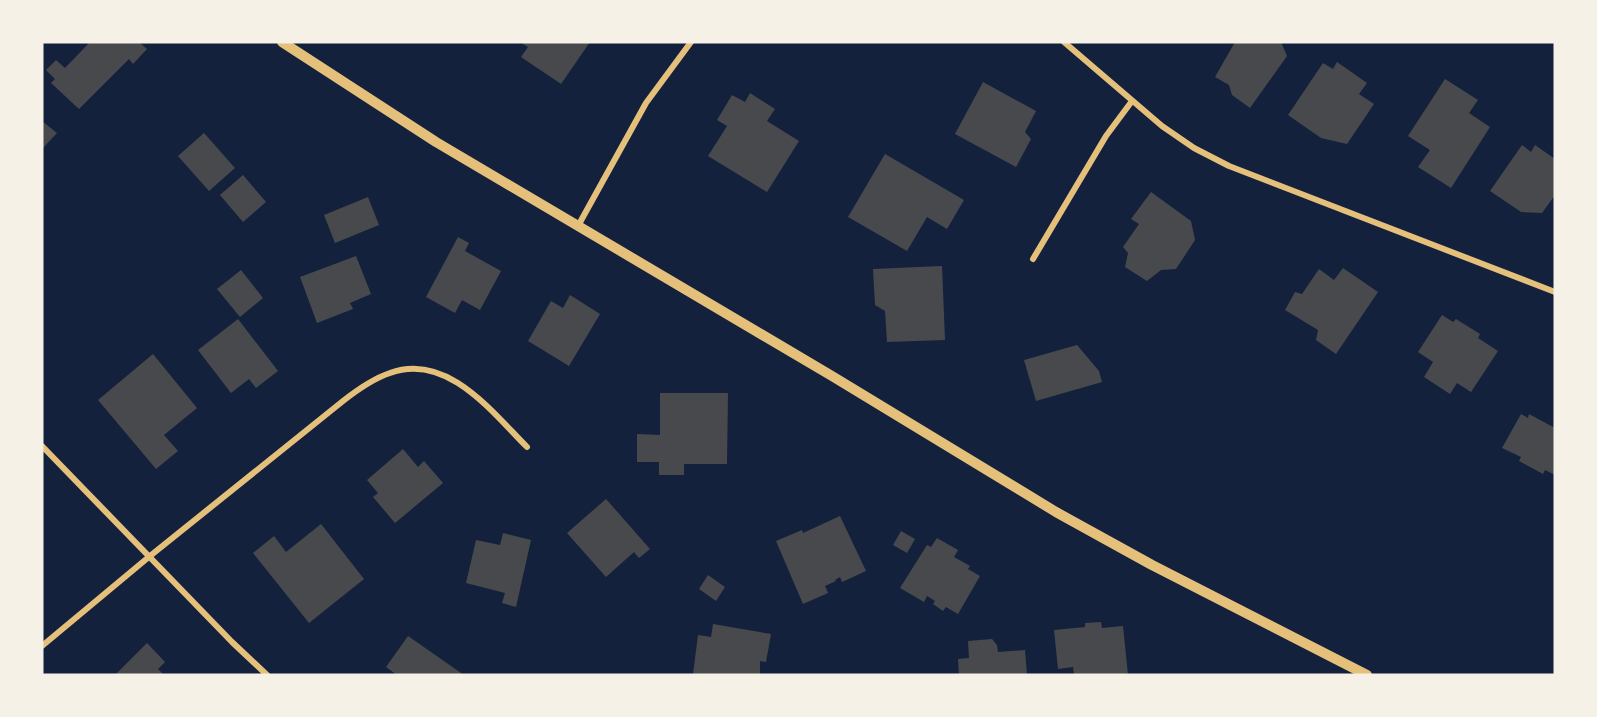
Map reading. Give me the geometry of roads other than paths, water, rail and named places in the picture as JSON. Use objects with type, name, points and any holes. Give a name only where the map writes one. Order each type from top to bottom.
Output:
[{"type":"street","points":[[282,42],[436,142],[832,376],[1056,512],[1152,565],[1367,675]]},
{"type":"street","points":[[578,226],[646,103],[691,42]]},
{"type":"street","points":[[1064,42],[1162,126],[1194,148],[1229,166],[1555,292]]},
{"type":"street","points":[[1033,259],[1106,136],[1132,101]]},
{"type":"street","points":[[42,646],[343,401],[368,383],[391,372],[414,369],[440,373],[465,387],[486,405],[526,447]]},
{"type":"street","points":[[42,446],[267,675]]}]
